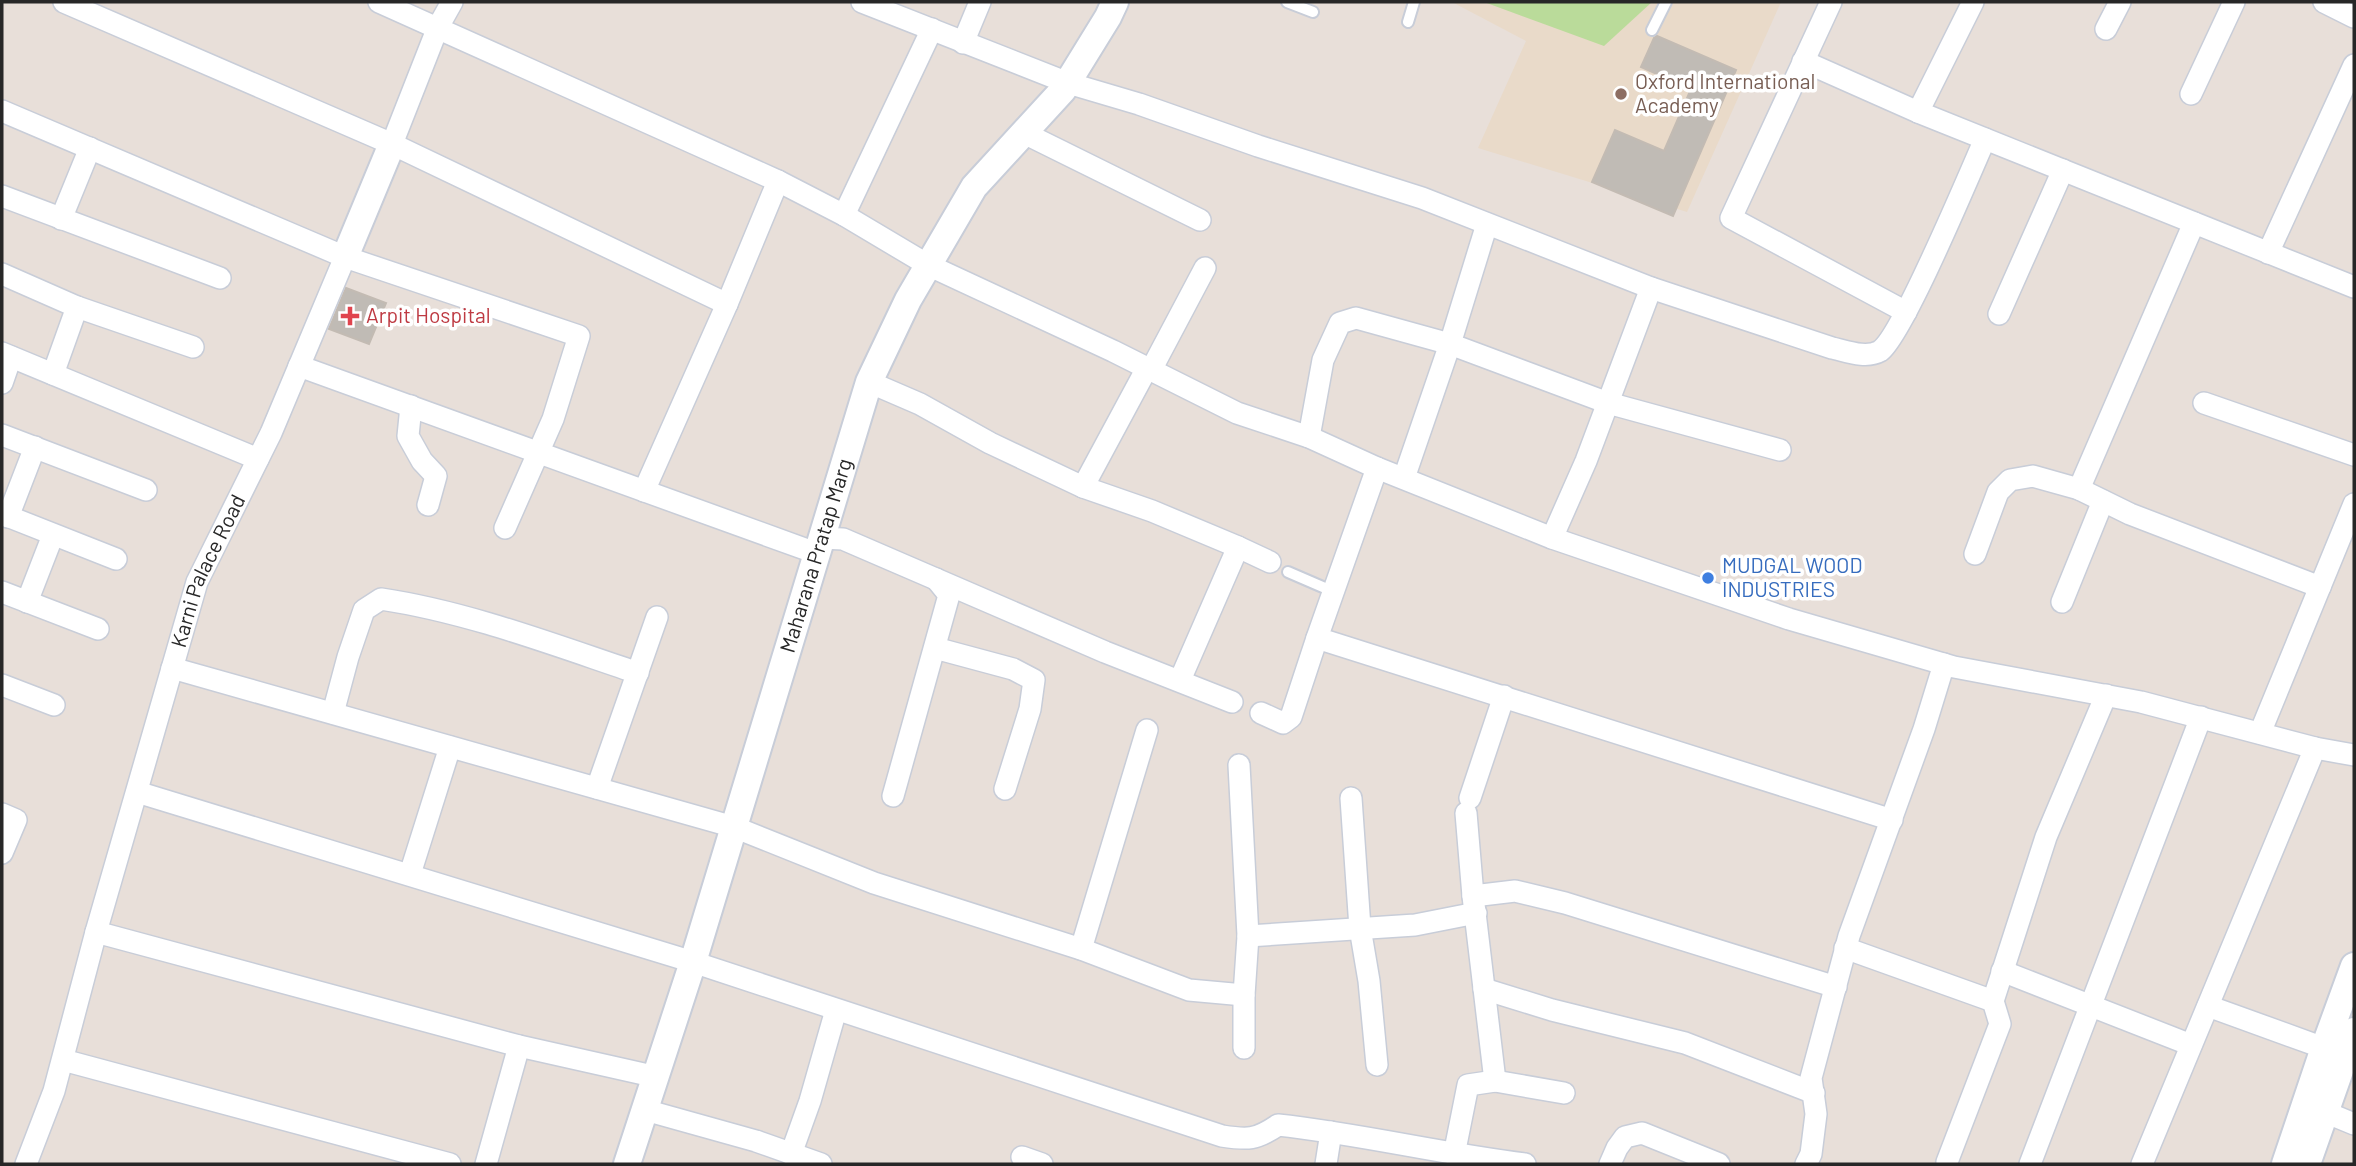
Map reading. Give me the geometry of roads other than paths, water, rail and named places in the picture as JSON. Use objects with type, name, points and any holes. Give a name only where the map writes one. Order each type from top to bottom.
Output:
[{"type":"street","points":[[64,2],[96,8],[391,144],[727,304]]},
{"type":"street","points":[[379,2],[778,181],[844,215],[928,265],[1237,412],[1309,437],[1377,468],[1552,538],[1788,619],[1944,664],[2106,695],[2315,748],[2354,755]]},
{"type":"street","name":"Karni Palace Road","points":[[26,1164],[54,1091],[96,932],[197,582],[258,459],[299,366],[438,27],[452,2]]},
{"type":"street","points":[[862,2],[1068,83],[1422,198],[1651,288],[1832,348],[1863,355],[1879,352],[1906,312],[1986,139]]},
{"type":"street","points":[[963,43],[980,2]]},
{"type":"street","name":"Maharana Pratap Marg","points":[[627,1164],[693,962],[869,382],[908,300],[974,187],[1068,83],[1115,2]]},
{"type":"street","points":[[1831,2],[1731,218],[1906,312]]},
{"type":"street","points":[[1918,112],[1973,2]]},
{"type":"street","points":[[2106,29],[2120,2]]},
{"type":"street","points":[[2192,94],[2234,2]]},
{"type":"street","points":[[2324,2],[2354,17]]},
{"type":"street","points":[[844,215],[932,29]]},
{"type":"street","points":[[1803,61],[1918,112],[2354,287]]},
{"type":"street","points":[[2268,253],[2354,65]]},
{"type":"street","points":[[2,111],[345,257],[579,336],[553,419],[505,528]]},
{"type":"street","points":[[1024,133],[1200,220]]},
{"type":"street","points":[[61,219],[90,148]]},
{"type":"street","points":[[1999,314],[2063,170]]},
{"type":"street","points":[[644,491],[778,181]]},
{"type":"street","points":[[2,196],[220,278]]},
{"type":"street","points":[[2079,489],[2194,223]]},
{"type":"street","points":[[1404,478],[1450,344],[1487,224]]},
{"type":"street","points":[[1083,487],[1205,268]]},
{"type":"street","points":[[2,274],[76,307],[193,347]]},
{"type":"street","points":[[1552,538],[1586,461],[1651,288]]},
{"type":"street","points":[[53,374],[76,307]]},
{"type":"street","points":[[1309,437],[1322,360],[1340,323],[1356,318],[1450,344],[1608,403],[1780,450]]},
{"type":"street","points":[[2,383],[7,355],[258,459]]},
{"type":"street","points":[[299,366],[644,491],[818,546],[843,539],[1105,652],[1232,702]]},
{"type":"street","points":[[869,382],[920,404],[990,443],[1083,487],[1152,511],[1279,567]]},
{"type":"street","points":[[2204,402],[2354,455]]},
{"type":"street","points":[[411,407],[408,436],[422,460],[436,476],[428,505]]},
{"type":"street","points":[[2,435],[146,489]]},
{"type":"street","points":[[35,447],[5,515],[117,559]]},
{"type":"street","points":[[1261,713],[1283,723],[1291,717],[1332,591],[1377,468]]},
{"type":"street","points":[[1975,554],[1998,492],[2010,480],[2033,476],[2079,489],[2130,514],[2320,587]]},
{"type":"street","points":[[2062,602],[2103,501]]},
{"type":"street","points":[[2260,733],[2354,504]]},
{"type":"street","points":[[27,602],[53,535]]},
{"type":"street","points":[[1180,680],[1238,547]]},
{"type":"street","points":[[894,796],[949,595],[936,579]]},
{"type":"street","points":[[2,592],[98,629]]},
{"type":"street","points":[[333,713],[348,657],[365,610],[380,598],[464,617],[638,673]]},
{"type":"street","points":[[597,788],[657,617]]},
{"type":"street","points":[[1317,638],[1892,820]]},
{"type":"street","points":[[935,648],[1013,669],[1034,680],[1030,709],[1005,789]]},
{"type":"street","points":[[1806,1164],[1811,1154],[1816,1114],[1811,1078],[1845,948],[1892,820],[1944,664]]},
{"type":"street","points":[[172,667],[734,827],[873,883],[1081,949],[1189,990],[1244,995]]},
{"type":"street","points":[[2,685],[54,705]]},
{"type":"street","points":[[1947,1162],[2000,1024],[1993,1001],[2046,837],[2106,695]]},
{"type":"street","points":[[1495,1081],[1474,905],[1468,805],[1504,696]]},
{"type":"street","points":[[2030,1164],[2201,717]]},
{"type":"street","points":[[1081,949],[1147,730]]},
{"type":"street","points":[[410,874],[450,747]]},
{"type":"street","points":[[2142,1164],[2315,748]]},
{"type":"street","points":[[1239,765],[1248,936],[1244,1048]]},
{"type":"street","points":[[137,792],[693,962],[1222,1136],[1260,1138],[1278,1125],[1454,1155],[1525,1164]]},
{"type":"street","points":[[1351,798],[1360,928],[1369,981],[1377,1065]]},
{"type":"street","points":[[2,814],[16,820],[2,853]]},
{"type":"street","points":[[1248,936],[1415,925],[1515,891],[1565,903],[1836,987]]},
{"type":"street","points":[[96,932],[519,1046],[657,1077]]},
{"type":"street","points":[[1845,948],[1993,1001]]},
{"type":"street","points":[[2286,1164],[2354,966]]},
{"type":"street","points":[[2002,971],[2191,1045]]},
{"type":"street","points":[[1484,989],[1552,1010],[1685,1043],[1814,1093]]},
{"type":"street","points":[[2208,1006],[2324,1048]]},
{"type":"street","points":[[791,1154],[810,1101],[836,1010]]},
{"type":"street","points":[[2307,1164],[2354,1031]]},
{"type":"street","points":[[486,1164],[519,1046]]},
{"type":"street","points":[[63,1060],[450,1164]]},
{"type":"street","points":[[1454,1155],[1468,1085],[1495,1081],[1564,1093]]},
{"type":"street","points":[[645,1110],[756,1141],[821,1164]]},
{"type":"street","points":[[2325,1112],[2354,1124]]},
{"type":"street","points":[[1326,1164],[1331,1132]]},
{"type":"street","points":[[1610,1164],[1625,1137],[1642,1133],[1719,1164]]},
{"type":"lane","points":[[1287,2],[1313,12]]},
{"type":"lane","points":[[1408,22],[1414,2]]},
{"type":"lane","points":[[1652,30],[1666,2]]},
{"type":"lane","points":[[1279,567],[1332,591]]},
{"type":"place","name":"Oxford International Academy","points":[[1621,94]]},
{"type":"place","name":"Arpit Hospital","points":[[350,316]]},
{"type":"place","name":"MUDGAL WOOD INDUSTRIES","points":[[1708,578]]}]
